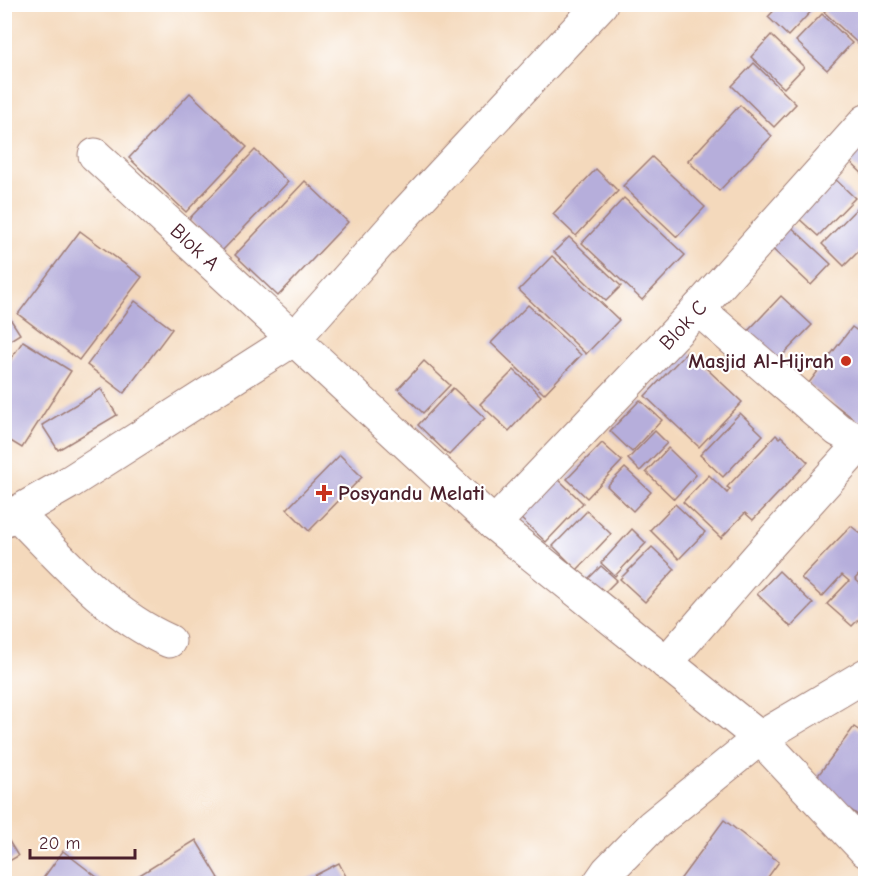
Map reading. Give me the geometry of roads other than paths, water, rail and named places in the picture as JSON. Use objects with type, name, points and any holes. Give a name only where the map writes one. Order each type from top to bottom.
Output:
[{"type":"street","points":[[169,641],[145,631],[102,597],[10,516],[70,482],[294,339],[404,215],[601,4]]},
{"type":"street","name":"Blok C","points":[[494,524],[698,309],[866,122]]},
{"type":"street","name":"Blok A","points":[[95,155],[494,524],[760,738],[866,851]]},
{"type":"street","points":[[666,663],[759,556],[863,444],[838,430],[698,309]]},
{"type":"street","points":[[599,884],[608,871],[652,826],[760,738],[866,675]]},
{"type":"place","name":"Masjid Al-Hijrah","points":[[846,361]]},
{"type":"place","name":"Posyandu Melati","points":[[324,493]]}]
